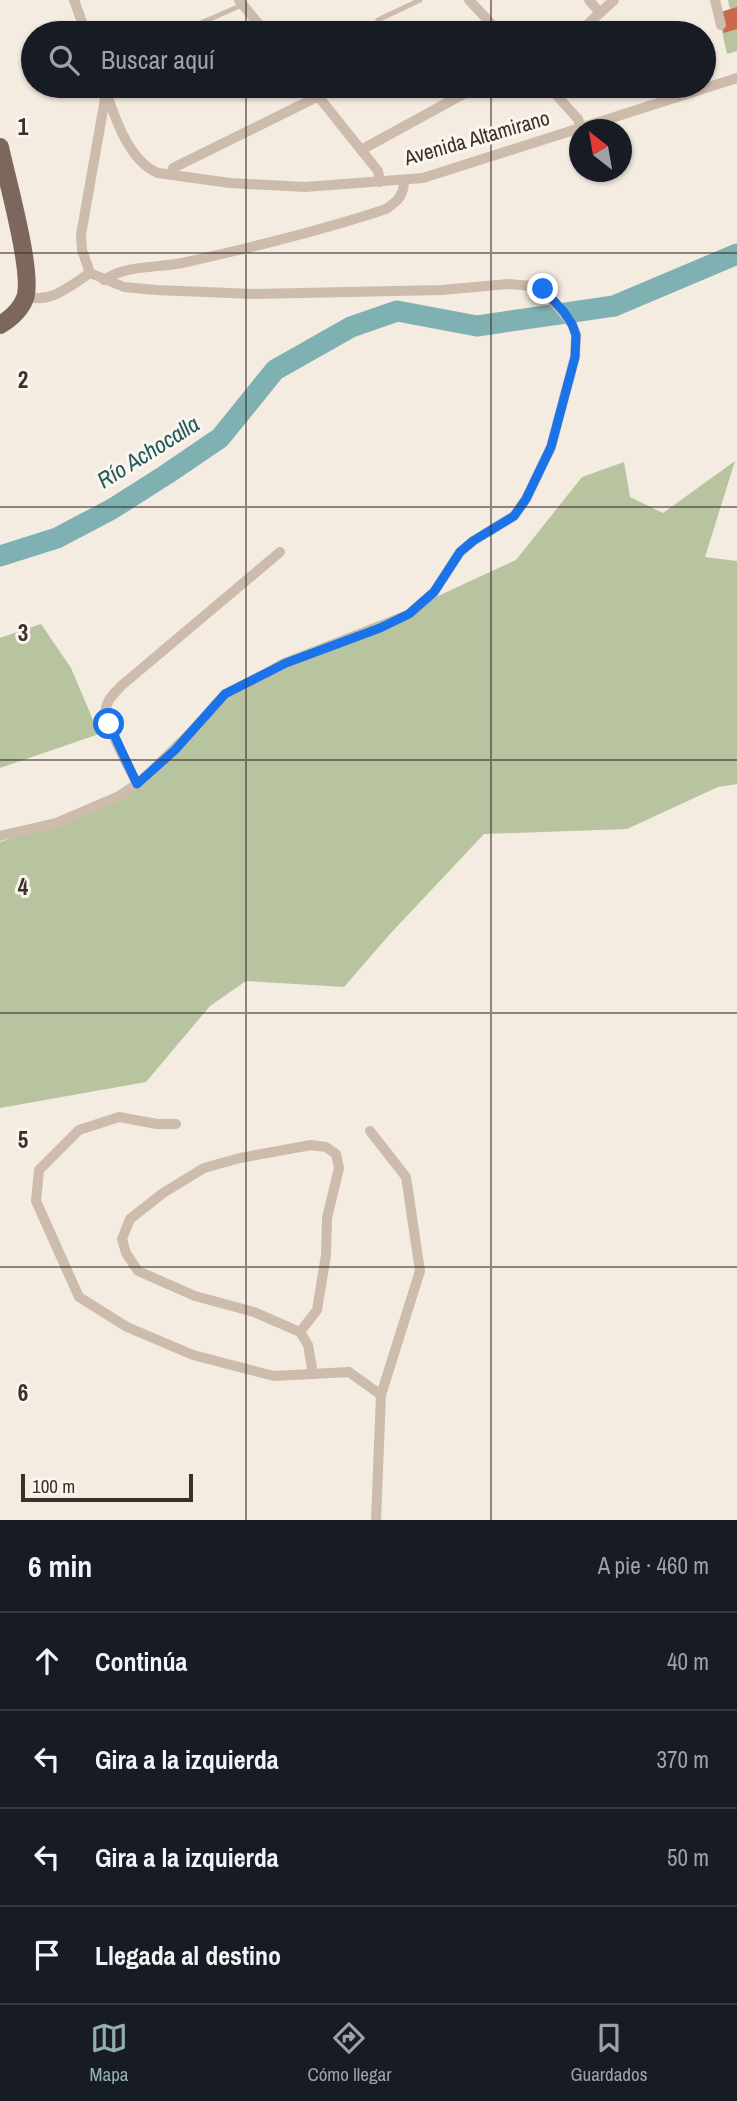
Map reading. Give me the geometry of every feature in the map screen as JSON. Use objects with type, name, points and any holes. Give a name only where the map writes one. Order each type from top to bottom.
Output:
[{"type":"main road","points":[[0,147],[24,256],[26,296],[20,308],[0,326]]},
{"type":"street","points":[[74,0],[82,21]]},
{"type":"street","points":[[469,0],[489,21]]},
{"type":"street","points":[[589,0],[600,13]]},
{"type":"street","points":[[591,21],[614,0]]},
{"type":"street","points":[[715,0],[721,25]]},
{"type":"street","points":[[241,3],[256,21]]},
{"type":"street","name":"Avenida Altamirano","points":[[716,85],[737,78]]},
{"type":"street","points":[[0,836],[56,823],[119,796],[137,784],[175,750],[225,694],[286,663],[380,628],[409,614],[434,592],[460,552],[514,516],[526,499],[551,447],[575,357],[576,335],[564,312],[543,289],[533,286],[508,284],[442,290],[254,294],[124,286],[90,273],[82,250],[81,235],[104,98]]},
{"type":"street","name":"Avenida Altamirano","points":[[109,98],[137,159],[148,169],[230,183],[305,187],[423,178],[569,133]]},
{"type":"street","points":[[171,175],[173,168],[314,98]]},
{"type":"street","points":[[320,98],[378,171],[380,182]]},
{"type":"street","points":[[361,150],[456,98]]},
{"type":"street","points":[[559,98],[578,119]]},
{"type":"street","name":"Avenida Altamirano","points":[[612,119],[676,98]]},
{"type":"street","points":[[104,280],[121,271],[163,267],[222,254],[386,209],[398,200],[404,190],[404,180]]},
{"type":"street","points":[[26,296],[36,300],[48,298],[90,273]]},
{"type":"street","points":[[137,784],[109,724],[106,710],[108,702],[121,686],[280,552]]},
{"type":"street","points":[[176,1124],[157,1124],[119,1117],[79,1130],[39,1171],[36,1201],[79,1297],[127,1327],[193,1355],[274,1376],[349,1372],[381,1395]]},
{"type":"street","points":[[370,1131],[407,1177],[420,1271],[381,1395],[376,1520]]},
{"type":"street","points":[[300,1332],[317,1310],[326,1255],[327,1218],[339,1168],[336,1154],[326,1147],[311,1145],[240,1158],[204,1168],[163,1193],[130,1219],[122,1239],[126,1253],[138,1270],[195,1296],[254,1312],[300,1332],[308,1345],[313,1374]]},
{"type":"lane","points":[[378,19],[419,0]]},
{"type":"lane","points":[[203,21],[241,3]]},
{"type":"green space","points":[[728,0],[737,0],[737,51],[727,54],[718,13],[730,9]]},
{"type":"green space","points":[[735,461],[705,557],[737,561],[737,784],[718,787],[627,829],[484,834],[344,987],[246,981],[210,1006],[146,1082],[0,1108],[0,842],[62,822],[131,784],[219,698],[279,660],[412,608],[516,560],[582,477],[624,462],[630,497],[663,513]]},
{"type":"green space","points":[[41,624],[71,668],[99,734],[0,768],[0,638]]},
{"type":"building","points":[[737,7],[737,29],[724,33],[718,13]]},
{"type":"waterway","name":"Río Achocalla","points":[[0,556],[57,538],[112,509],[167,474],[220,438],[275,370],[351,327],[397,311],[477,326],[614,306],[737,254]]},
{"type":"route","points":[[109,724],[137,784],[175,750],[225,694],[286,663],[380,628],[409,614],[434,592],[460,552],[514,516],[526,499],[551,447],[575,357],[576,335],[572,324],[543,289]]}]
